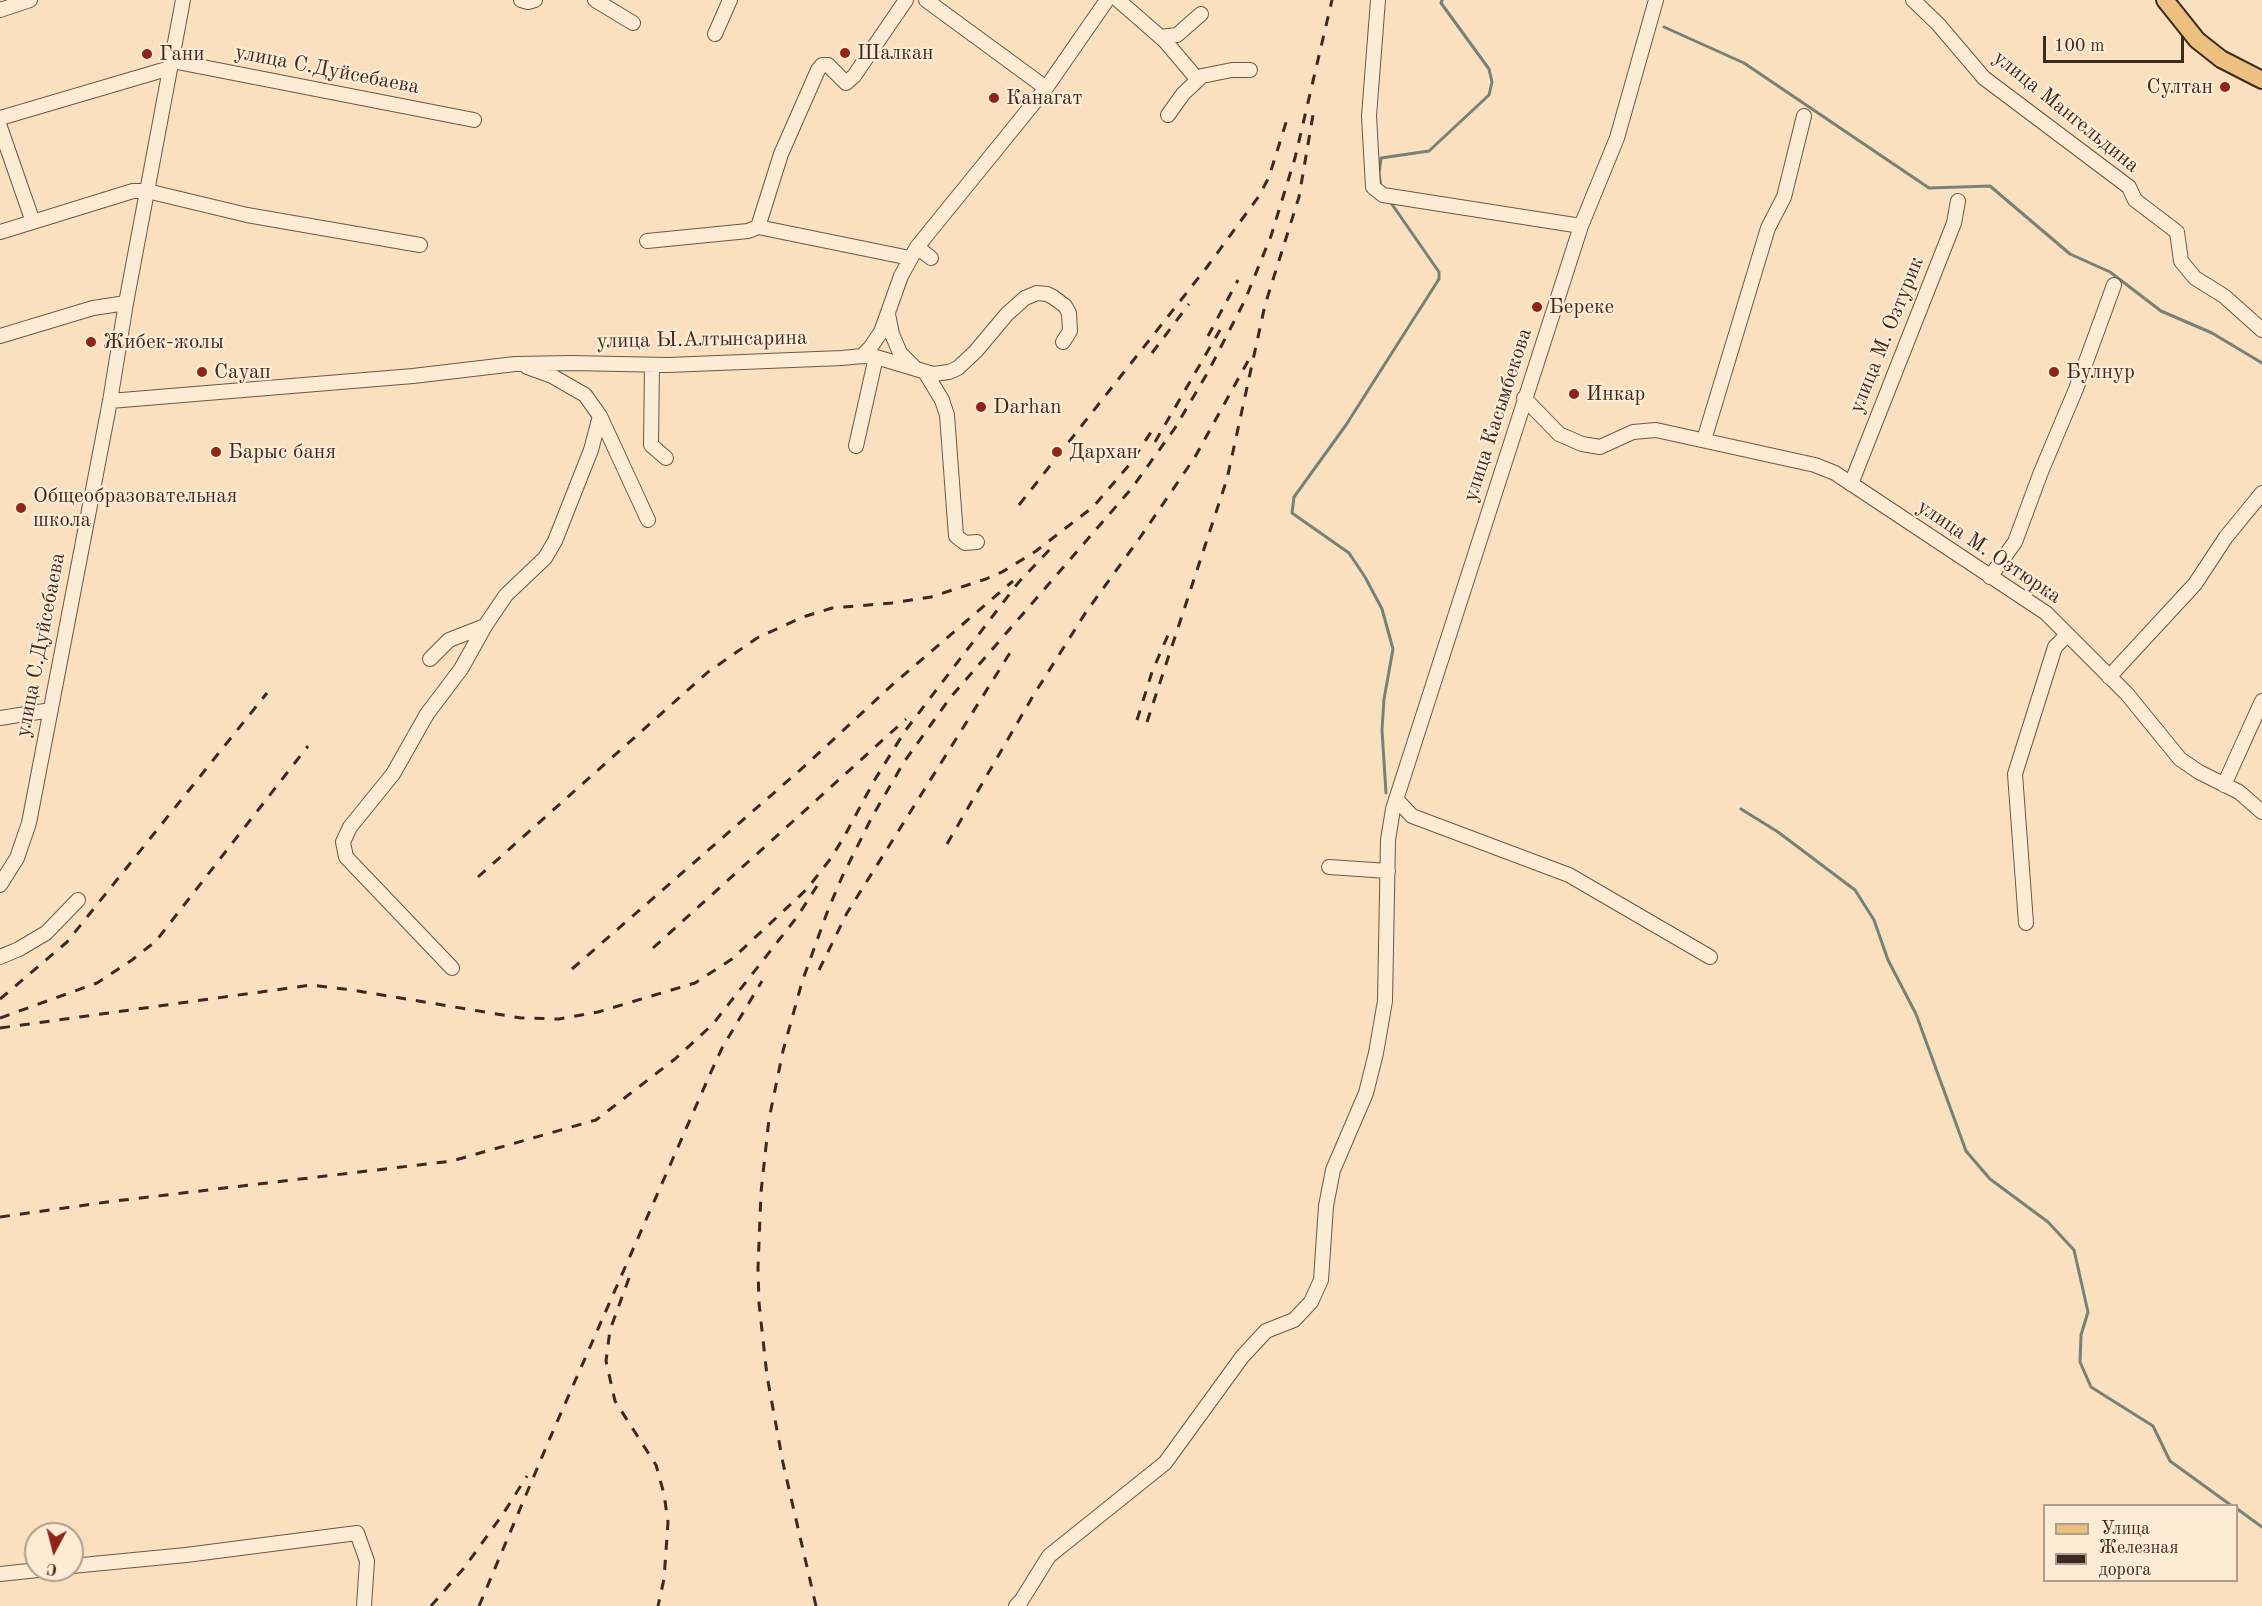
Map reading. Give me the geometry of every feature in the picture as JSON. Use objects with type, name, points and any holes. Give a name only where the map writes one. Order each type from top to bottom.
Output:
[{"type":"main road","points":[[2164,0],[2197,40],[2221,59],[2262,80]]},
{"type":"street","points":[[0,10],[30,0]]},
{"type":"street","name":"улица С.Дуйсебаева","points":[[0,885],[17,858],[29,823],[51,710],[70,575],[110,401],[126,303],[183,0]]},
{"type":"street","points":[[521,0],[528,2],[535,0]]},
{"type":"street","points":[[595,0],[633,23]]},
{"type":"street","points":[[715,34],[730,0]]},
{"type":"street","points":[[758,227],[781,154],[818,70],[822,64],[828,65],[846,83],[854,76],[906,0]]},
{"type":"street","points":[[926,0],[1046,87]]},
{"type":"street","points":[[1378,0],[1369,116],[1373,187],[1383,195],[1581,226]]},
{"type":"street","name":"улица Касымбекова","points":[[1016,1606],[1049,1556],[1165,1463],[1242,1357],[1266,1331],[1294,1320],[1311,1302],[1321,1280],[1326,1206],[1333,1170],[1366,1093],[1376,1053],[1384,1001],[1388,840],[1394,804],[1581,226],[1617,138],[1652,21],[1656,0]]},
{"type":"street","name":"улица Мангельдина","points":[[1913,0],[1938,24],[1984,78],[2129,187],[2135,200],[2177,232],[2181,261],[2195,278],[2223,296],[2262,330]]},
{"type":"street","points":[[862,356],[877,339],[901,276],[913,253],[1046,87],[1108,1],[1160,37],[1198,80]]},
{"type":"street","points":[[1160,37],[1177,34],[1201,14]]},
{"type":"street","points":[[0,118],[171,64]]},
{"type":"street","name":"улица С.Дуйсебаева","points":[[171,64],[474,120]]},
{"type":"street","points":[[1168,115],[1182,94],[1207,75],[1250,70]]},
{"type":"street","points":[[1704,440],[1768,228],[1784,197],[1804,116]]},
{"type":"street","points":[[0,127],[33,222]]},
{"type":"street","points":[[0,232],[133,191],[147,191],[247,215],[420,245]]},
{"type":"street","name":"улица М. Озтурик","points":[[1851,484],[1954,223],[1958,201]]},
{"type":"street","points":[[647,241],[748,231],[758,227],[931,258]]},
{"type":"street","points":[[1990,577],[2015,542],[2076,389],[2114,285]]},
{"type":"street","points":[[920,370],[942,374],[958,368],[976,351],[1007,314],[1025,298],[1037,292],[1053,297],[1070,313],[1070,331],[1063,342]]},
{"type":"street","points":[[0,336],[93,308],[126,303]]},
{"type":"street","points":[[888,314],[892,334],[900,353],[920,370],[942,400],[947,415],[956,536],[965,543],[976,542]]},
{"type":"street","name":"улица Ы.Алтынсарина","points":[[110,401],[402,377],[515,364],[652,365],[862,356],[876,357],[920,370]]},
{"type":"street","points":[[856,446],[876,357]]},
{"type":"street","points":[[515,364],[552,376],[585,395],[600,416],[648,520]]},
{"type":"street","points":[[652,365],[651,445],[666,458]]},
{"type":"street","name":"улица М. Озтюрка","points":[[1524,398],[1559,434],[1582,444],[1600,447],[1633,432],[1656,430],[1815,465],[1835,473],[2046,613],[2127,694],[2180,759],[2239,792],[2262,813]]},
{"type":"street","points":[[452,968],[346,857],[343,842],[350,827],[393,774],[427,714],[461,669],[485,626],[506,595],[545,558],[555,541],[591,450],[600,416]]},
{"type":"street","points":[[2109,677],[2195,584],[2226,537],[2262,493]]},
{"type":"street","points":[[430,659],[449,640],[485,626]]},
{"type":"street","points":[[2026,923],[2015,774],[2055,646],[2067,635]]},
{"type":"street","points":[[2224,784],[2262,701]]},
{"type":"street","points":[[0,718],[51,710]]},
{"type":"street","points":[[1394,804],[1412,816],[1569,875],[1710,957]]},
{"type":"street","points":[[1329,867],[1388,871]]},
{"type":"street","points":[[0,957],[46,933],[78,900]]},
{"type":"street","points":[[84,1565],[186,1555],[357,1533],[367,1561],[364,1606]]},
{"type":"street","points":[[0,1574],[24,1571]]},
{"type":"waterway","points":[[1381,187],[1379,174],[1381,158],[1429,151],[1489,95],[1492,82],[1489,69],[1441,3],[1442,0]]},
{"type":"waterway","points":[[1664,27],[1744,63],[1929,188],[1990,186],[2070,254],[2110,272],[2161,311],[2212,333],[2262,363]]},
{"type":"waterway","points":[[1386,793],[1382,730],[1384,699],[1393,649],[1382,609],[1349,553],[1292,513],[1294,497],[1346,425],[1439,279],[1439,272],[1389,200]]},
{"type":"waterway","points":[[1741,809],[1778,832],[1855,890],[1874,920],[1888,960],[1916,1014],[1966,1151],[1990,1179],[2048,1222],[2074,1250],[2088,1312],[2081,1335],[2080,1362],[2091,1387],[2153,1426],[2170,1461],[2229,1504]]},
{"type":"waterway","points":[[2238,1509],[2262,1527]]},
{"type":"railway","points":[[816,1606],[783,1463],[767,1376],[759,1303],[758,1268],[761,1192],[769,1119],[783,1051],[802,982],[842,877],[872,817],[904,762],[950,698],[1132,488],[1175,428],[1208,372],[1245,300],[1271,236],[1295,158],[1332,0]]},
{"type":"railway","points":[[1147,722],[1227,479],[1265,305],[1299,197],[1314,109]]},
{"type":"railway","points":[[1019,505],[1207,267],[1259,196],[1269,177],[1289,113]]},
{"type":"railway","points":[[1208,336],[1238,280]]},
{"type":"railway","points":[[1152,353],[1189,304]]},
{"type":"railway","points":[[1155,442],[1220,330]]},
{"type":"railway","points":[[947,844],[1033,696],[1086,612],[1195,457],[1248,361]]},
{"type":"railway","points":[[478,877],[708,672],[757,638],[803,617],[832,608],[931,597],[1002,572],[1036,551],[1093,507],[1130,464],[1155,426]]},
{"type":"railway","points":[[0,1028],[311,985],[521,1018],[559,1019],[598,1012],[695,983],[732,959],[807,889],[831,858],[905,731],[1018,583],[1055,544]]},
{"type":"railway","points":[[572,969],[1013,581]]},
{"type":"railway","points":[[1137,720],[1152,672],[1168,635]]},
{"type":"railway","points":[[819,970],[847,913],[1013,648]]},
{"type":"railway","points":[[0,999],[67,942],[267,693]]},
{"type":"railway","points":[[653,948],[906,719]]},
{"type":"railway","points":[[0,1018],[97,983],[156,941],[308,746]]},
{"type":"railway","points":[[0,1217],[452,1161],[596,1120],[675,1059],[713,1024],[797,917],[817,886]]},
{"type":"railway","points":[[479,1606],[550,1438],[711,1072],[722,1048],[762,981]]},
{"type":"railway","points":[[629,1278],[610,1330],[606,1361],[615,1401],[656,1465],[664,1494],[668,1522],[664,1579],[658,1606]]},
{"type":"railway","points":[[431,1606],[464,1568],[527,1476]]},
{"type":"place","name":"Шалкан","points":[[845,53]]},
{"type":"place","name":"Гани","points":[[147,54]]},
{"type":"place","name":"Султан","points":[[2225,87]]},
{"type":"place","name":"Канагат","points":[[994,98]]},
{"type":"place","name":"Береке","points":[[1537,307]]},
{"type":"place","name":"Жибек-жолы","points":[[91,342]]},
{"type":"place","name":"Сауап","points":[[202,372]]},
{"type":"place","name":"Булнур","points":[[2054,372]]},
{"type":"place","name":"Инкар","points":[[1574,394]]},
{"type":"place","name":"Darhan","points":[[981,407]]},
{"type":"place","name":"Барыс баня","points":[[216,452]]},
{"type":"place","name":"Дархан","points":[[1057,452]]},
{"type":"place","name":"Общеобразовательная школа","points":[[21,508]]}]
